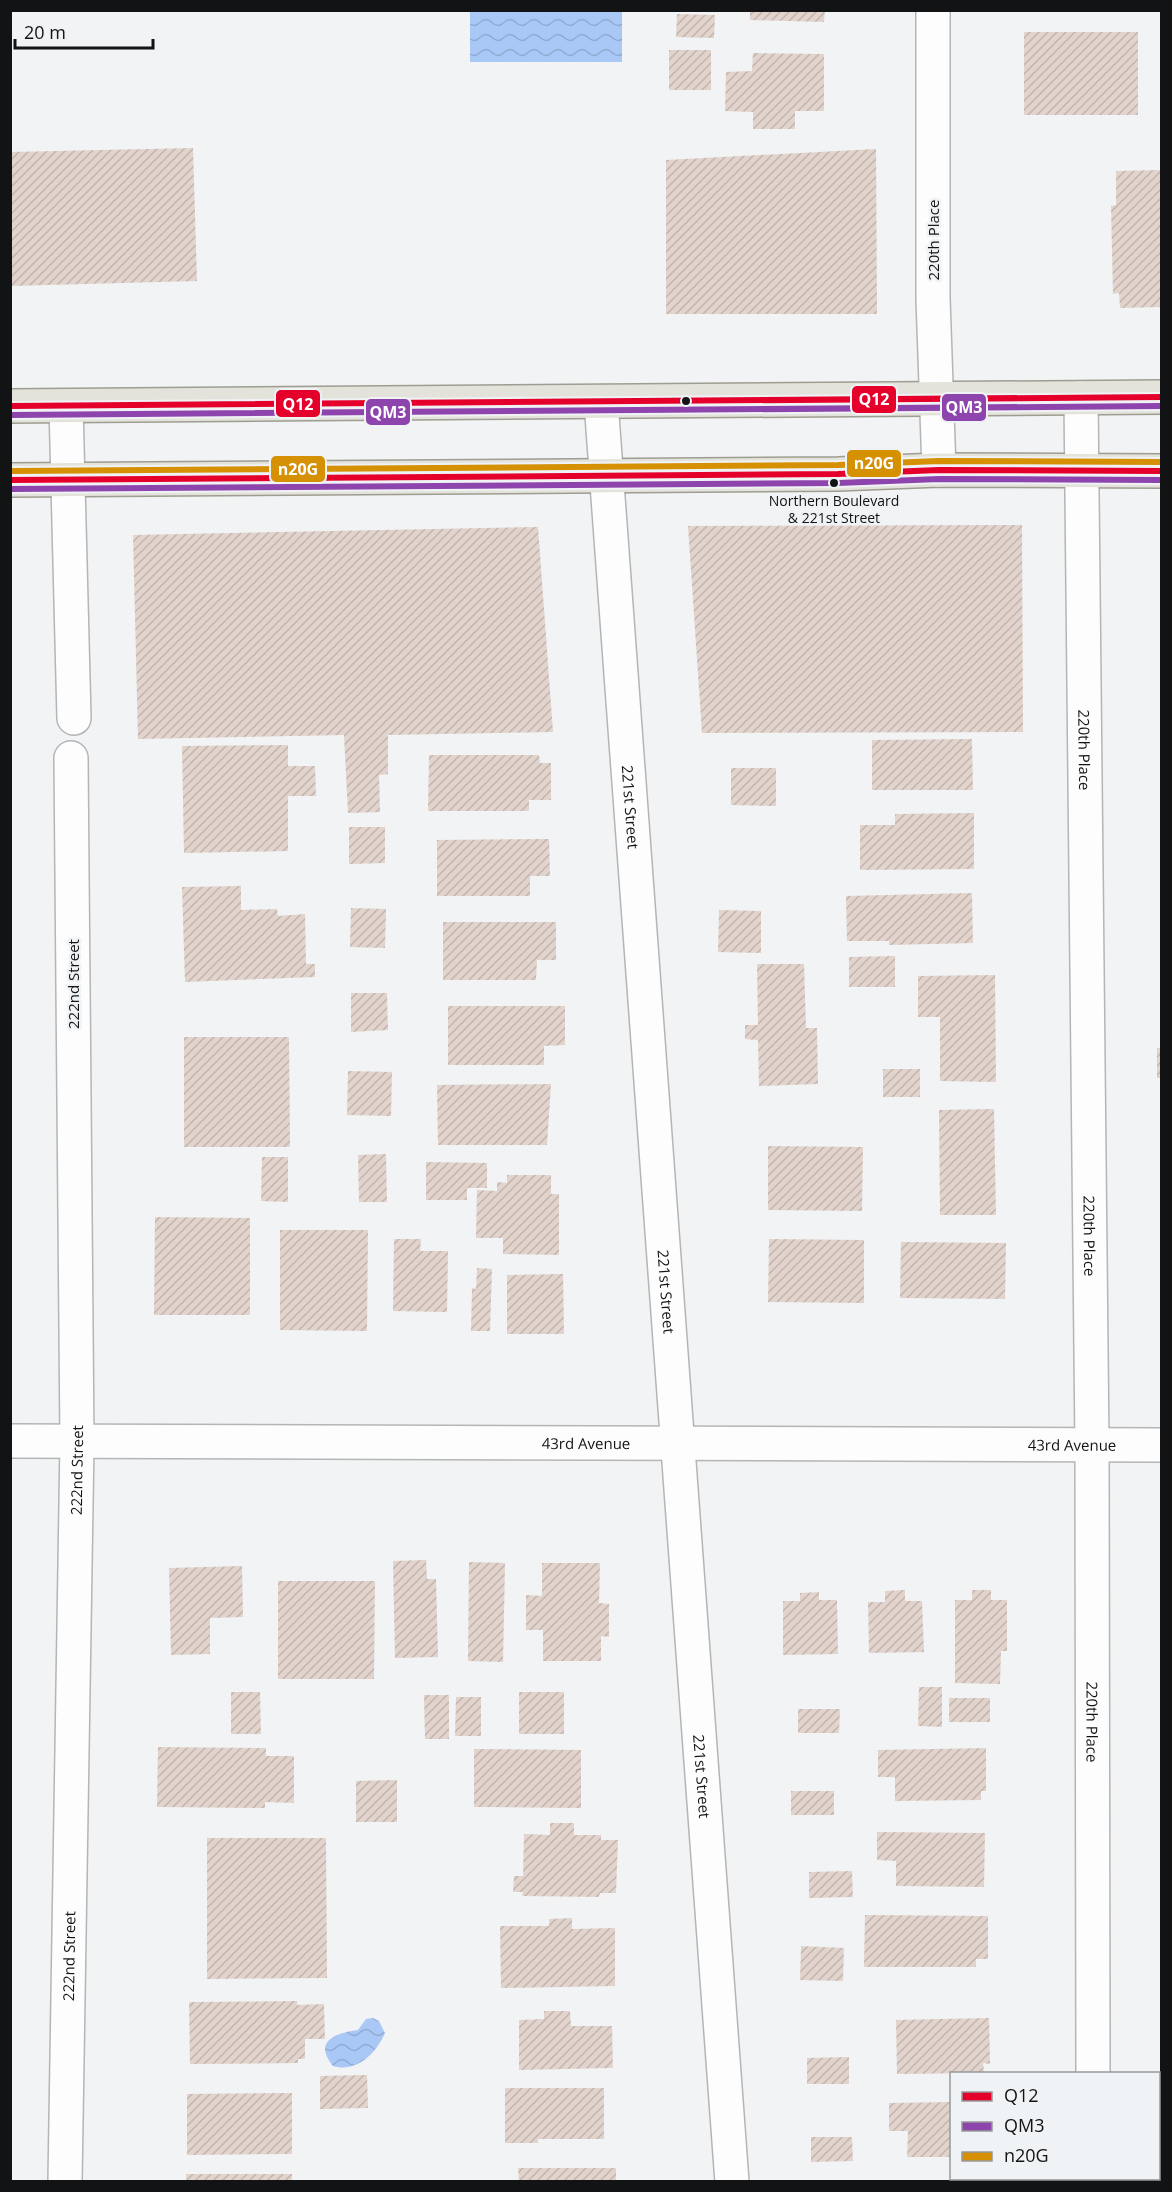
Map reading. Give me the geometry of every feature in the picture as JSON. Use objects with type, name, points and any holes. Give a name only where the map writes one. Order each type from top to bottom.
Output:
[{"type":"main road","points":[[10,406],[1161,397]]},
{"type":"main road","points":[[10,480],[838,474],[939,470],[1161,471]]},
{"type":"street","name":"220th Place","points":[[933,10],[933,299],[939,470]]},
{"type":"street","name":"220th Place","points":[[1081,398],[1092,1445],[1093,2072]]},
{"type":"street","name":"221st Street","points":[[601,402],[732,2181]]},
{"type":"street","points":[[66,406],[74,718]]},
{"type":"street","name":"222nd Street","points":[[65,2181],[77,1442],[72,758]]},
{"type":"street","name":"43rd Avenue","points":[[10,1441],[1161,1445]]},
{"type":"water","points":[[470,11],[622,11],[622,62],[470,62]]},
{"type":"water","points":[[373,2018],[379,2021],[385,2033],[371,2055],[350,2067],[333,2066],[325,2050],[330,2039],[342,2033],[358,2030],[366,2019]]},
{"type":"building","points":[[750,10],[825,10],[824,22],[750,20]]},
{"type":"building","points":[[677,14],[715,15],[714,38],[676,37]]},
{"type":"building","points":[[1024,32],[1138,32],[1138,115],[1024,115]]},
{"type":"building","points":[[669,50],[711,50],[711,90],[669,90]]},
{"type":"building","points":[[753,53],[824,54],[824,111],[795,111],[795,129],[753,129],[753,112],[725,111],[726,72],[752,71]]},
{"type":"building","points":[[193,148],[197,281],[10,286],[10,152]]},
{"type":"building","points":[[876,149],[877,314],[666,314],[666,160]]},
{"type":"building","points":[[1162,170],[1162,307],[1120,308],[1119,293],[1113,294],[1111,206],[1116,205],[1116,171]]},
{"type":"building","points":[[1022,525],[1023,732],[702,733],[688,526]]},
{"type":"building","points":[[538,527],[553,732],[388,735],[388,774],[379,775],[380,812],[348,813],[344,735],[138,739],[133,535]]},
{"type":"building","points":[[972,739],[973,790],[872,790],[872,740]]},
{"type":"building","points":[[288,745],[288,766],[315,766],[316,796],[288,796],[288,851],[184,853],[182,746]]},
{"type":"building","points":[[429,755],[539,755],[540,763],[551,763],[551,800],[529,800],[529,811],[428,811]]},
{"type":"building","points":[[731,768],[776,768],[776,806],[731,805]]},
{"type":"building","points":[[974,813],[974,869],[860,870],[860,825],[895,825],[895,814]]},
{"type":"building","points":[[349,827],[385,827],[385,863],[349,864]]},
{"type":"building","points":[[549,839],[550,876],[530,876],[530,896],[437,896],[437,840]]},
{"type":"building","points":[[241,886],[241,910],[277,909],[278,916],[305,914],[306,964],[315,964],[315,977],[185,982],[182,887]]},
{"type":"building","points":[[972,893],[973,943],[889,945],[889,941],[847,941],[846,896]]},
{"type":"building","points":[[351,908],[386,909],[385,948],[350,947]]},
{"type":"building","points":[[719,910],[761,911],[761,953],[718,952]]},
{"type":"building","points":[[443,922],[556,922],[556,960],[537,960],[536,980],[443,980]]},
{"type":"building","points":[[895,956],[895,987],[849,987],[849,957]]},
{"type":"building","points":[[757,964],[804,964],[806,1028],[817,1028],[818,1084],[759,1086],[758,1040],[745,1039],[745,1025],[758,1025]]},
{"type":"building","points":[[995,975],[996,1082],[940,1081],[940,1017],[918,1017],[918,976]]},
{"type":"building","points":[[351,993],[387,993],[388,1030],[351,1032]]},
{"type":"building","points":[[448,1006],[565,1006],[565,1045],[544,1046],[544,1065],[448,1065]]},
{"type":"building","points":[[184,1037],[289,1037],[290,1147],[184,1147]]},
{"type":"building","points":[[1157,1048],[1162,1048],[1162,1078],[1157,1078]]},
{"type":"building","points":[[883,1069],[920,1069],[920,1097],[883,1097]]},
{"type":"building","points":[[348,1071],[392,1072],[391,1116],[347,1115]]},
{"type":"building","points":[[551,1084],[547,1145],[438,1145],[437,1085]]},
{"type":"building","points":[[994,1109],[996,1215],[940,1215],[939,1110]]},
{"type":"building","points":[[768,1146],[863,1147],[862,1211],[768,1210]]},
{"type":"building","points":[[386,1154],[387,1202],[359,1202],[358,1155]]},
{"type":"building","points":[[262,1157],[288,1157],[288,1202],[261,1201]]},
{"type":"building","points":[[426,1162],[487,1163],[487,1188],[467,1188],[467,1200],[426,1200]]},
{"type":"building","points":[[507,1175],[551,1175],[551,1194],[559,1194],[559,1255],[503,1254],[503,1238],[476,1238],[477,1190],[497,1191],[497,1182],[507,1183]]},
{"type":"building","points":[[155,1217],[250,1218],[250,1315],[154,1315]]},
{"type":"building","points":[[280,1230],[368,1230],[367,1331],[280,1330]]},
{"type":"building","points":[[394,1239],[421,1239],[420,1251],[448,1251],[447,1312],[393,1311]]},
{"type":"building","points":[[769,1239],[864,1240],[864,1303],[768,1302]]},
{"type":"building","points":[[901,1242],[1006,1243],[1005,1299],[900,1298]]},
{"type":"building","points":[[477,1268],[492,1269],[490,1331],[471,1331],[472,1288],[476,1289]]},
{"type":"building","points":[[563,1274],[564,1334],[507,1334],[507,1275]]},
{"type":"building","points":[[426,1560],[427,1579],[436,1579],[438,1657],[395,1658],[393,1561]]},
{"type":"building","points":[[469,1562],[505,1563],[503,1662],[468,1661]]},
{"type":"building","points":[[542,1563],[600,1563],[599,1603],[609,1604],[609,1637],[601,1636],[601,1661],[543,1661],[543,1630],[526,1630],[526,1595],[542,1596]]},
{"type":"building","points":[[242,1566],[243,1617],[210,1618],[210,1654],[171,1655],[169,1568]]},
{"type":"building","points":[[278,1581],[375,1581],[374,1679],[278,1679]]},
{"type":"building","points":[[905,1590],[905,1601],[922,1601],[924,1652],[869,1653],[868,1602],[885,1602],[885,1591]]},
{"type":"building","points":[[972,1590],[991,1590],[991,1600],[1007,1600],[1007,1651],[1001,1651],[1000,1684],[955,1683],[955,1600],[972,1600]]},
{"type":"building","points":[[819,1592],[819,1600],[837,1600],[838,1654],[783,1655],[783,1601],[800,1601],[800,1593]]},
{"type":"building","points":[[919,1687],[942,1687],[942,1727],[918,1726]]},
{"type":"building","points":[[231,1692],[260,1692],[261,1734],[231,1734]]},
{"type":"building","points":[[519,1692],[564,1692],[564,1734],[519,1734]]},
{"type":"building","points":[[424,1695],[449,1695],[449,1739],[425,1739]]},
{"type":"building","points":[[456,1697],[481,1697],[481,1736],[455,1736]]},
{"type":"building","points":[[949,1698],[990,1698],[990,1722],[949,1722]]},
{"type":"building","points":[[798,1709],[840,1709],[839,1733],[798,1733]]},
{"type":"building","points":[[158,1747],[266,1748],[266,1756],[294,1756],[294,1803],[265,1802],[265,1808],[157,1807]]},
{"type":"building","points":[[986,1748],[986,1791],[981,1791],[981,1800],[895,1801],[895,1777],[878,1777],[878,1750]]},
{"type":"building","points":[[474,1749],[581,1750],[581,1808],[474,1807]]},
{"type":"building","points":[[397,1780],[397,1822],[356,1822],[356,1781]]},
{"type":"building","points":[[791,1791],[834,1791],[834,1815],[791,1815]]},
{"type":"building","points":[[550,1823],[574,1823],[574,1835],[601,1835],[601,1840],[618,1840],[616,1893],[600,1893],[599,1897],[522,1896],[523,1892],[513,1892],[514,1876],[523,1876],[524,1834],[550,1835]]},
{"type":"building","points":[[877,1832],[985,1833],[984,1887],[896,1886],[896,1861],[877,1860]]},
{"type":"building","points":[[207,1838],[326,1838],[327,1978],[207,1979]]},
{"type":"building","points":[[852,1871],[853,1897],[809,1898],[809,1872]]},
{"type":"building","points":[[865,1915],[988,1916],[988,1959],[976,1959],[976,1967],[864,1967]]},
{"type":"building","points":[[572,1918],[572,1929],[615,1928],[615,1986],[501,1988],[500,1926],[549,1926],[549,1919]]},
{"type":"building","points":[[801,1946],[844,1948],[843,1981],[800,1980]]},
{"type":"building","points":[[297,2001],[297,2005],[324,2004],[325,2039],[305,2039],[305,2059],[298,2059],[298,2063],[190,2064],[189,2002]]},
{"type":"building","points":[[544,2011],[570,2011],[571,2026],[612,2026],[613,2068],[519,2070],[519,2020],[544,2019]]},
{"type":"building","points":[[989,2018],[990,2064],[983,2063],[984,2072],[897,2074],[896,2020]]},
{"type":"building","points":[[849,2057],[849,2084],[807,2084],[807,2058]]},
{"type":"building","points":[[367,2075],[368,2108],[320,2109],[320,2076]]},
{"type":"building","points":[[505,2088],[604,2088],[604,2139],[538,2139],[538,2143],[505,2143]]},
{"type":"building","points":[[292,2093],[292,2154],[187,2155],[187,2094]]},
{"type":"building","points":[[950,2102],[950,2157],[907,2157],[908,2131],[889,2131],[889,2103]]},
{"type":"building","points":[[811,2137],[852,2137],[853,2161],[811,2162]]},
{"type":"building","points":[[518,2168],[616,2168],[616,2182],[519,2182]]},
{"type":"building","points":[[186,2174],[292,2174],[292,2182],[186,2182]]},
{"type":"transit line","name":"Q12","points":[[10,406],[1162,397]]},
{"type":"transit line","name":"QM3","points":[[10,415],[1162,406]]},
{"type":"transit line","name":"n20G","points":[[10,471],[838,465],[939,461],[1162,462]]},
{"type":"transit line","name":"Q12","points":[[10,480],[838,474],[939,470],[1162,471]]},
{"type":"transit line","name":"QM3","points":[[10,489],[838,483],[939,479],[1162,480]]},
{"type":"place","name":"Northern Boulevard & 221st Street","points":[[834,483]]}]
